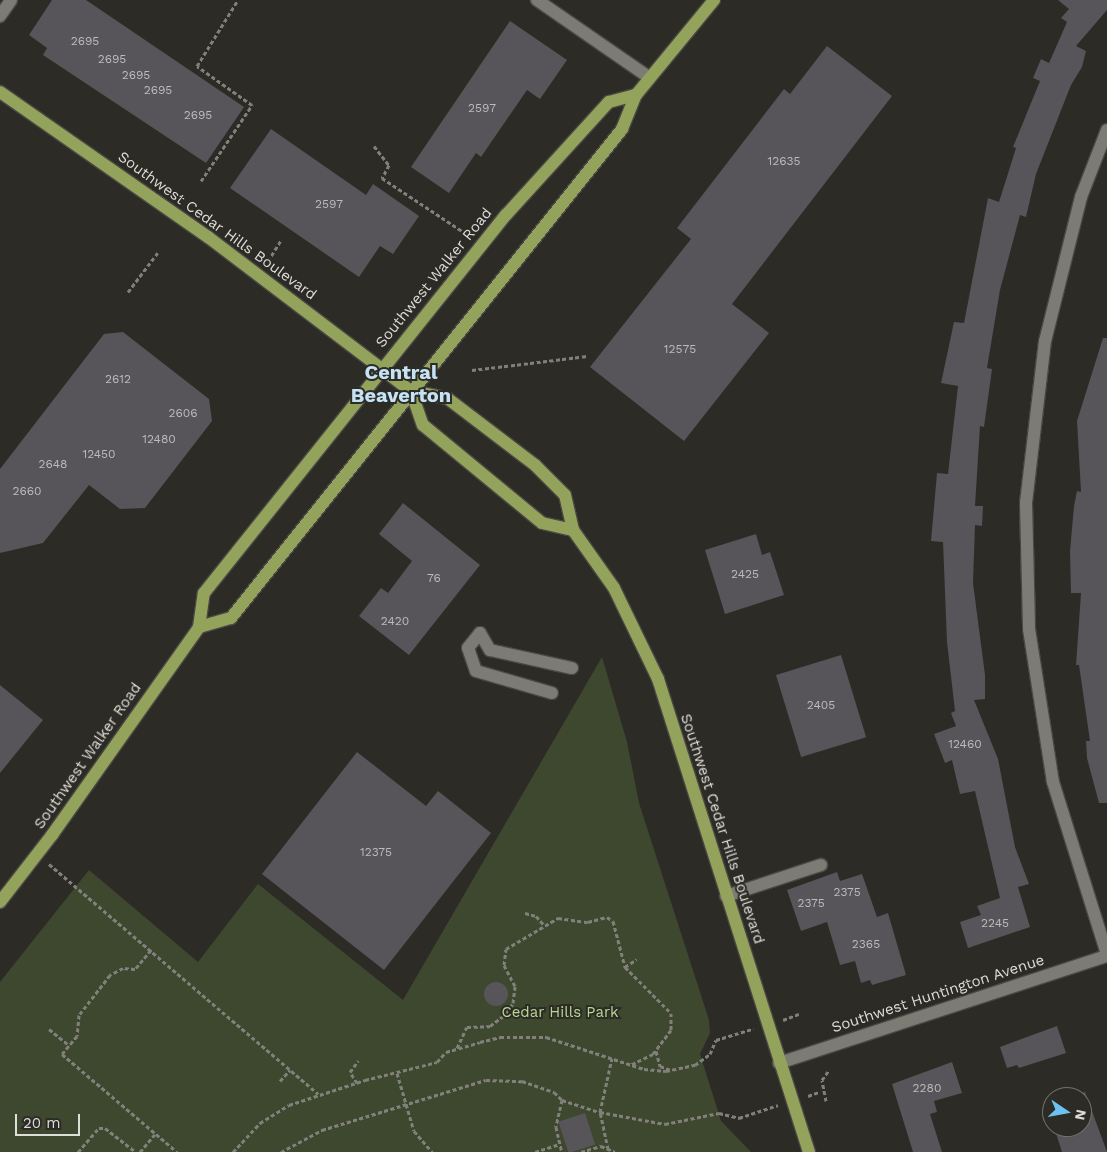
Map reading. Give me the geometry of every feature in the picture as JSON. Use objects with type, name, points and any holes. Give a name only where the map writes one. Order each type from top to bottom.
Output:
[{"type":"main road","points":[[199,627],[231,618],[622,129],[636,95],[714,0]]},
{"type":"main road","name":"Southwest Cedar Hills Boulevard","points":[[0,92],[257,276],[411,391],[447,398],[535,465],[565,495],[573,530],[614,588],[658,679],[779,1063],[809,1152]]},
{"type":"main road","name":"Southwest Walker Road","points":[[0,902],[37,854],[199,627],[204,593],[506,214],[609,102],[636,95]]},
{"type":"main road","points":[[411,391],[423,425],[478,466],[542,523],[573,530]]},
{"type":"street","points":[[0,16],[11,0]]},
{"type":"street","points":[[537,0],[650,78]]},
{"type":"street","points":[[1107,130],[1081,197],[1045,341],[1026,503],[1029,629],[1050,764],[1107,955]]},
{"type":"street","points":[[552,693],[476,671],[468,648],[480,633],[490,650],[572,668]]},
{"type":"street","points":[[726,896],[821,865]]},
{"type":"street","name":"Southwest Huntington Avenue","points":[[779,1063],[1107,955]]},
{"type":"path","points":[[201,181],[252,105],[197,66],[238,0]]},
{"type":"path","points":[[374,146],[389,165],[382,178],[465,233]]},
{"type":"path","points":[[257,276],[281,240]]},
{"type":"path","points":[[128,292],[159,251]]},
{"type":"path","points":[[472,370],[587,356]]},
{"type":"path","points":[[37,854],[318,1094]]},
{"type":"path","points":[[525,913],[536,916],[544,925]]},
{"type":"path","points":[[456,1048],[467,1027],[490,1026],[507,1013],[515,994],[512,976],[504,965],[506,949],[558,918],[588,922],[607,917],[613,921],[625,967],[671,1013],[671,1030],[656,1050],[630,1065]]},
{"type":"path","points":[[151,950],[135,969],[123,968],[110,975],[78,1014],[77,1036],[62,1054],[177,1152]]},
{"type":"path","points":[[625,967],[637,959]]},
{"type":"path","points":[[49,1028],[69,1045]]},
{"type":"path","points":[[233,1152],[265,1120],[318,1094],[437,1062],[446,1052],[456,1048],[500,1037],[546,1037],[657,1072],[695,1065],[710,1054],[716,1040]]},
{"type":"path","points":[[656,1050],[660,1066],[671,1070]]},
{"type":"path","points":[[608,1149],[600,1112],[612,1058]]},
{"type":"path","points":[[357,1082],[350,1072],[358,1061]]},
{"type":"path","points":[[280,1081],[290,1070]]},
{"type":"path","points":[[826,1070],[822,1084],[826,1101]]},
{"type":"path","points":[[397,1073],[414,1131],[432,1152]]},
{"type":"path","points":[[282,1152],[322,1130],[406,1102],[497,1079],[547,1089],[562,1100],[600,1112],[665,1124],[718,1113],[739,1118]]},
{"type":"path","points":[[562,1100],[556,1127],[562,1152]]},
{"type":"path","points":[[78,1152],[99,1128],[105,1128],[136,1152]]},
{"type":"path","points":[[140,1152],[155,1134]]},
{"type":"path","points":[[535,1152],[560,1144]]},
{"type":"path","points":[[581,1152],[601,1146],[615,1152]]},
{"type":"green space","name":"Cedar Hills Park","points":[[602,657],[627,742],[639,803],[709,1020],[710,1033],[700,1054],[721,1121],[751,1152],[0,1152],[0,982],[89,870],[198,962],[258,884],[403,1000]]},
{"type":"building","points":[[52,0],[86,0],[244,107],[206,163],[43,55],[47,48],[29,35]]},
{"type":"building","points":[[1058,0],[1107,0],[1107,10],[1076,46],[1086,51],[1082,67],[1071,85],[1036,174],[1026,217],[1020,215],[1000,290],[987,368],[992,369],[984,427],[980,426],[975,506],[983,506],[982,526],[975,525],[973,583],[985,675],[985,699],[974,700],[998,759],[1015,847],[1029,884],[1018,887],[1030,927],[968,948],[960,922],[981,915],[977,906],[1000,898],[975,791],[960,794],[952,760],[945,763],[934,734],[956,726],[951,713],[955,711],[947,642],[943,542],[931,541],[937,473],[948,474],[958,386],[941,383],[954,322],[964,323],[988,198],[999,202],[1016,148],[1013,147],[1040,81],[1033,78],[1041,59],[1049,63],[1067,22],[1061,18],[1069,9]]},
{"type":"building","points":[[510,21],[567,60],[540,99],[527,90],[481,157],[476,153],[449,193],[411,167]]},
{"type":"building","points":[[827,46],[892,96],[732,304],[769,333],[684,441],[590,367],[691,239],[677,228],[784,89],[790,94]]},
{"type":"building","points":[[271,129],[366,195],[373,184],[419,216],[393,254],[380,246],[359,277],[230,188]]},
{"type":"building","points":[[123,332],[209,399],[212,421],[145,508],[120,509],[89,485],[43,543],[0,553],[0,469],[104,334]]},
{"type":"building","points":[[1103,338],[1107,338],[1107,803],[1099,803],[1087,758],[1086,741],[1090,741],[1079,665],[1076,665],[1081,593],[1071,593],[1070,551],[1074,506],[1077,491],[1081,492],[1077,421]]},
{"type":"building","points":[[403,503],[480,565],[409,655],[359,616],[381,588],[388,593],[412,561],[379,534]]},
{"type":"building","points":[[756,534],[762,555],[770,552],[784,595],[725,614],[705,550]]},
{"type":"building","points":[[841,655],[866,737],[801,757],[776,675]]},
{"type":"building","points":[[0,685],[43,720],[0,773]]},
{"type":"building","points":[[357,752],[426,806],[438,791],[491,833],[384,970],[262,874]]},
{"type":"building","points":[[837,872],[840,881],[862,874],[877,917],[888,913],[906,975],[872,985],[870,980],[861,983],[855,961],[840,965],[827,922],[801,931],[787,890]]},
{"type":"building","points":[[496,982],[505,985],[508,994],[505,1003],[496,1006],[487,1003],[484,994],[487,985]]},
{"type":"building","points":[[1057,1026],[1066,1053],[1019,1068],[1017,1065],[1007,1068],[1000,1047]]},
{"type":"building","points":[[952,1062],[962,1093],[934,1101],[937,1112],[930,1114],[942,1152],[913,1152],[892,1084]]},
{"type":"building","points":[[1092,1111],[1107,1152],[1062,1152],[1057,1137],[1092,1137]]},
{"type":"building","points":[[585,1113],[595,1144],[568,1152],[558,1122]]},
{"type":"district","name":"Central Beaverton","points":[[401,384]]}]
